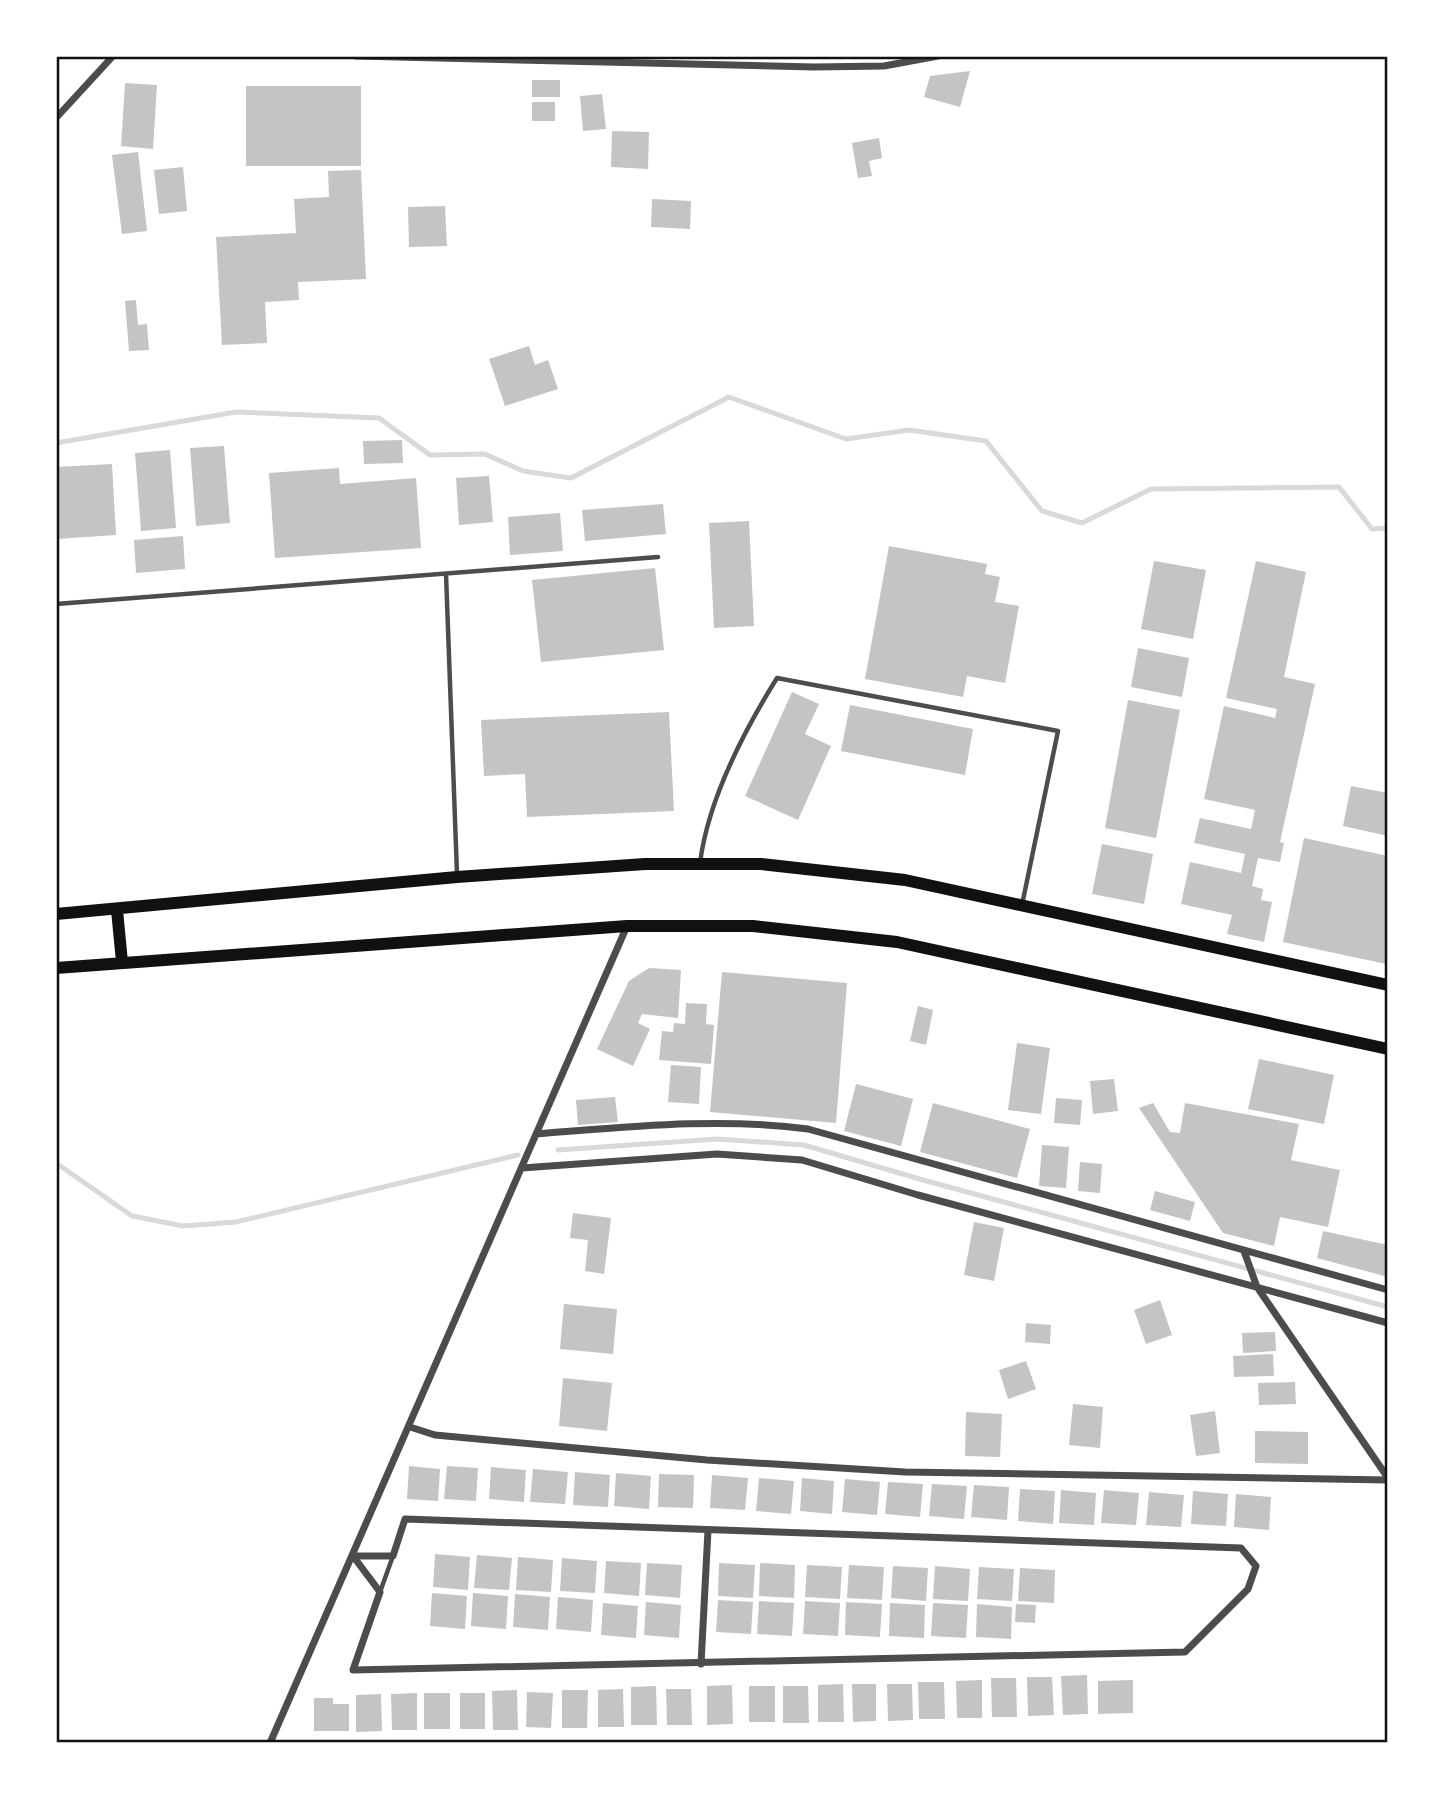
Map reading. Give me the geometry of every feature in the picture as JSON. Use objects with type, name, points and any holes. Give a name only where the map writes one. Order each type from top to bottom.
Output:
[{"type":"main road","points":[[56,914],[457,877],[645,864],[761,864],[905,880],[1388,985]]},
{"type":"main road","points":[[117,910],[122,962]]},
{"type":"main road","points":[[56,968],[627,926],[753,926],[897,942],[1388,1049]]},
{"type":"street","points":[[56,118],[113,56]]},
{"type":"street","points":[[356,56],[814,67],[884,66],[937,56]]},
{"type":"street","points":[[270,1743],[627,926]]},
{"type":"street","points":[[536,1134],[716,1121],[757,1122],[808,1129],[1388,1290]]},
{"type":"street","points":[[522,1168],[717,1154],[802,1160],[918,1195],[1388,1324]]},
{"type":"street","points":[[1244,1251],[1257,1287],[1388,1479]]},
{"type":"street","points":[[410,1427],[435,1435],[707,1460],[892,1472],[1388,1479]]},
{"type":"street","points":[[405,1519],[1241,1548],[1256,1566],[1248,1590],[1185,1652],[353,1670],[380,1592],[353,1556],[393,1556],[405,1519]]},
{"type":"street","points":[[701,1664],[708,1530]]},
{"type":"lane","points":[[56,604],[658,557]]},
{"type":"lane","points":[[446,575],[457,877]]},
{"type":"lane","points":[[699,864],[703,840],[746,728],[776,678],[1058,731],[1022,905]]},
{"type":"lane","points":[[380,1592],[393,1556]]},
{"type":"building","points":[[970,71],[960,107],[924,97],[930,76]]},
{"type":"building","points":[[532,80],[560,80],[560,97],[532,97]]},
{"type":"building","points":[[125,83],[157,85],[153,149],[121,146]]},
{"type":"building","points":[[246,86],[361,86],[361,166],[246,166]]},
{"type":"building","points":[[602,94],[606,129],[583,131],[580,96]]},
{"type":"building","points":[[532,102],[555,102],[555,121],[532,121]]},
{"type":"building","points":[[612,131],[649,132],[648,169],[611,167]]},
{"type":"building","points":[[879,138],[882,158],[869,161],[872,176],[858,178],[852,143]]},
{"type":"building","points":[[138,152],[147,231],[122,234],[112,155]]},
{"type":"building","points":[[183,167],[187,211],[159,214],[154,170]]},
{"type":"building","points":[[361,170],[366,279],[298,282],[299,300],[265,302],[267,343],[222,345],[216,237],[296,233],[294,199],[329,197],[328,171]]},
{"type":"building","points":[[652,199],[691,201],[690,229],[651,227]]},
{"type":"building","points":[[445,206],[447,246],[409,247],[408,207]]},
{"type":"building","points":[[136,300],[138,325],[147,324],[149,350],[129,351],[125,301]]},
{"type":"building","points":[[529,346],[535,365],[548,360],[558,389],[505,406],[489,359]]},
{"type":"building","points":[[402,440],[403,463],[364,464],[363,441]]},
{"type":"building","points":[[224,446],[230,523],[196,526],[190,448]]},
{"type":"building","points":[[170,450],[176,528],[141,531],[135,453]]},
{"type":"building","points":[[112,464],[116,535],[56,539],[56,467]]},
{"type":"building","points":[[339,468],[340,484],[416,478],[421,548],[275,558],[269,473]]},
{"type":"building","points":[[489,476],[493,522],[459,525],[456,478]]},
{"type":"building","points":[[663,504],[666,534],[585,541],[582,510]]},
{"type":"building","points":[[560,513],[563,551],[510,555],[508,517]]},
{"type":"building","points":[[749,521],[754,626],[714,628],[709,523]]},
{"type":"building","points":[[183,536],[185,569],[136,573],[134,540]]},
{"type":"building","points":[[889,546],[987,564],[985,574],[1000,577],[995,602],[1019,606],[1005,683],[967,676],[963,697],[865,679]]},
{"type":"building","points":[[1154,561],[1206,570],[1193,639],[1141,629]]},
{"type":"building","points":[[1256,561],[1306,572],[1284,677],[1315,684],[1280,842],[1284,843],[1280,862],[1258,858],[1252,886],[1263,889],[1261,900],[1272,902],[1264,942],[1227,934],[1232,915],[1181,904],[1190,862],[1241,873],[1245,854],[1194,843],[1200,818],[1251,829],[1255,810],[1204,799],[1224,706],[1275,718],[1277,709],[1226,698]]},
{"type":"building","points":[[655,568],[664,650],[541,662],[532,580]]},
{"type":"building","points":[[1138,648],[1189,658],[1182,697],[1131,687]]},
{"type":"building","points":[[792,692],[819,704],[805,734],[831,746],[798,820],[745,796]]},
{"type":"building","points":[[1128,700],[1180,710],[1156,838],[1105,828]]},
{"type":"building","points":[[850,705],[973,729],[965,775],[841,751]]},
{"type":"building","points":[[669,712],[674,811],[527,817],[525,774],[484,776],[481,720]]},
{"type":"building","points":[[1351,786],[1388,793],[1388,836],[1343,826]]},
{"type":"building","points":[[1304,838],[1388,856],[1386,964],[1283,942]]},
{"type":"building","points":[[1102,844],[1153,854],[1144,904],[1092,894]]},
{"type":"building","points":[[649,968],[681,970],[678,1018],[642,1014],[638,1023],[650,1029],[633,1066],[597,1049],[629,981]]},
{"type":"building","points":[[722,972],[847,983],[836,1123],[710,1112]]},
{"type":"building","points":[[686,1003],[707,1004],[706,1024],[714,1025],[711,1064],[659,1060],[662,1031],[673,1032],[674,1023],[685,1024]]},
{"type":"building","points":[[918,1006],[933,1010],[926,1045],[910,1041]]},
{"type":"building","points":[[1017,1043],[1050,1048],[1041,1114],[1008,1110]]},
{"type":"building","points":[[1259,1059],[1334,1075],[1324,1124],[1248,1109]]},
{"type":"building","points":[[671,1065],[701,1067],[699,1104],[668,1102]]},
{"type":"building","points":[[1114,1079],[1118,1111],[1093,1114],[1090,1081]]},
{"type":"building","points":[[856,1084],[913,1099],[901,1146],[844,1131]]},
{"type":"building","points":[[615,1097],[618,1122],[578,1125],[576,1100]]},
{"type":"building","points":[[1056,1098],[1082,1100],[1080,1125],[1054,1123]]},
{"type":"building","points":[[933,1103],[1030,1129],[1017,1178],[920,1152]]},
{"type":"building","points":[[1153,1103],[1170,1132],[1180,1133],[1185,1103],[1299,1124],[1291,1160],[1340,1170],[1328,1227],[1280,1217],[1274,1246],[1223,1233],[1139,1108]]},
{"type":"building","points":[[1042,1145],[1069,1147],[1066,1188],[1039,1186]]},
{"type":"building","points":[[1080,1162],[1102,1164],[1100,1193],[1078,1191]]},
{"type":"building","points":[[1155,1191],[1195,1202],[1190,1221],[1150,1210]]},
{"type":"building","points":[[573,1213],[611,1218],[604,1274],[585,1271],[588,1240],[570,1238]]},
{"type":"building","points":[[974,1222],[1004,1228],[994,1281],[964,1275]]},
{"type":"building","points":[[1323,1231],[1388,1245],[1388,1277],[1317,1258]]},
{"type":"building","points":[[1160,1300],[1172,1335],[1146,1344],[1134,1310]]},
{"type":"building","points":[[564,1304],[617,1309],[613,1354],[560,1349]]},
{"type":"building","points":[[1026,1323],[1051,1325],[1050,1344],[1025,1342]]},
{"type":"building","points":[[1275,1332],[1276,1351],[1243,1353],[1242,1333]]},
{"type":"building","points":[[1273,1354],[1274,1376],[1234,1377],[1233,1356]]},
{"type":"building","points":[[1026,1361],[1036,1389],[1008,1399],[999,1370]]},
{"type":"building","points":[[563,1378],[612,1383],[607,1431],[559,1426]]},
{"type":"building","points":[[1295,1382],[1296,1404],[1259,1405],[1258,1383]]},
{"type":"building","points":[[1073,1404],[1103,1407],[1100,1448],[1069,1445]]},
{"type":"building","points":[[1215,1411],[1220,1453],[1196,1456],[1190,1415]]},
{"type":"building","points":[[966,1412],[1002,1414],[1000,1457],[965,1456]]},
{"type":"building","points":[[1255,1431],[1308,1432],[1308,1464],[1255,1463]]},
{"type":"building","points":[[409,1466],[440,1469],[438,1501],[407,1499]]},
{"type":"building","points":[[447,1466],[478,1468],[476,1501],[444,1499]]},
{"type":"building","points":[[491,1467],[526,1470],[524,1502],[489,1499]]},
{"type":"building","points":[[533,1469],[568,1472],[565,1504],[530,1502]]},
{"type":"building","points":[[575,1472],[610,1475],[608,1507],[573,1505]]},
{"type":"building","points":[[616,1473],[651,1476],[649,1509],[614,1506]]},
{"type":"building","points":[[659,1474],[694,1475],[693,1508],[658,1507]]},
{"type":"building","points":[[712,1475],[748,1478],[745,1510],[710,1508]]},
{"type":"building","points":[[759,1478],[794,1481],[791,1514],[756,1511]]},
{"type":"building","points":[[802,1478],[834,1481],[832,1514],[800,1511]]},
{"type":"building","points":[[845,1479],[880,1482],[877,1515],[842,1512]]},
{"type":"building","points":[[888,1482],[923,1484],[920,1517],[885,1514]]},
{"type":"building","points":[[932,1484],[967,1486],[964,1519],[929,1516]]},
{"type":"building","points":[[974,1485],[1009,1487],[1007,1520],[971,1517]]},
{"type":"building","points":[[1020,1489],[1055,1491],[1053,1524],[1018,1521]]},
{"type":"building","points":[[1061,1490],[1096,1493],[1094,1525],[1059,1523]]},
{"type":"building","points":[[1104,1490],[1139,1493],[1136,1525],[1101,1523]]},
{"type":"building","points":[[1193,1491],[1228,1494],[1226,1526],[1191,1524]]},
{"type":"building","points":[[1149,1492],[1184,1495],[1181,1527],[1146,1525]]},
{"type":"building","points":[[1236,1494],[1271,1497],[1269,1530],[1234,1527]]},
{"type":"building","points":[[435,1554],[470,1557],[468,1590],[433,1587]]},
{"type":"building","points":[[477,1555],[512,1558],[509,1590],[474,1588]]},
{"type":"building","points":[[518,1557],[553,1560],[551,1592],[516,1590]]},
{"type":"building","points":[[562,1558],[597,1561],[595,1593],[560,1591]]},
{"type":"building","points":[[606,1561],[641,1563],[639,1596],[604,1593]]},
{"type":"building","points":[[647,1563],[682,1565],[680,1598],[645,1595]]},
{"type":"building","points":[[719,1563],[755,1565],[753,1598],[718,1596]]},
{"type":"building","points":[[760,1563],[795,1565],[794,1598],[759,1596]]},
{"type":"building","points":[[807,1565],[842,1567],[840,1599],[805,1597]]},
{"type":"building","points":[[849,1565],[884,1567],[882,1600],[847,1598]]},
{"type":"building","points":[[893,1566],[928,1568],[926,1601],[891,1598]]},
{"type":"building","points":[[935,1566],[970,1569],[968,1601],[933,1599]]},
{"type":"building","points":[[979,1567],[1014,1569],[1012,1601],[977,1599]]},
{"type":"building","points":[[1020,1568],[1055,1570],[1054,1603],[1018,1601]]},
{"type":"building","points":[[432,1593],[467,1596],[465,1629],[430,1626]]},
{"type":"building","points":[[473,1593],[508,1596],[506,1629],[471,1626]]},
{"type":"building","points":[[515,1594],[550,1597],[548,1630],[513,1627]]},
{"type":"building","points":[[558,1597],[593,1600],[591,1632],[556,1629]]},
{"type":"building","points":[[718,1600],[753,1602],[751,1634],[716,1632]]},
{"type":"building","points":[[759,1601],[794,1603],[792,1636],[757,1634]]},
{"type":"building","points":[[805,1601],[840,1603],[838,1636],[803,1634]]},
{"type":"building","points":[[646,1602],[681,1605],[679,1638],[644,1635]]},
{"type":"building","points":[[846,1602],[882,1604],[880,1637],[845,1635]]},
{"type":"building","points":[[603,1603],[638,1606],[636,1638],[601,1635]]},
{"type":"building","points":[[890,1603],[925,1605],[924,1638],[889,1636]]},
{"type":"building","points":[[933,1603],[968,1605],[966,1638],[931,1636]]},
{"type":"building","points":[[977,1604],[1012,1607],[1011,1639],[976,1637]]},
{"type":"building","points":[[1016,1604],[1036,1605],[1035,1623],[1015,1622]]},
{"type":"building","points":[[1087,1675],[1088,1714],[1063,1715],[1061,1676]]},
{"type":"building","points":[[1027,1677],[1052,1677],[1054,1715],[1028,1716]]},
{"type":"building","points":[[991,1678],[1016,1678],[1017,1717],[992,1717]]},
{"type":"building","points":[[982,1680],[982,1718],[957,1718],[956,1681]]},
{"type":"building","points":[[1133,1680],[1133,1713],[1098,1714],[1098,1681]]},
{"type":"building","points":[[918,1682],[944,1682],[945,1719],[919,1719]]},
{"type":"building","points":[[843,1684],[844,1722],[818,1722],[818,1685]]},
{"type":"building","points":[[852,1684],[876,1684],[876,1721],[853,1722]]},
{"type":"building","points":[[887,1684],[912,1684],[913,1720],[888,1721]]},
{"type":"building","points":[[732,1685],[733,1724],[707,1725],[707,1686]]},
{"type":"building","points":[[656,1686],[657,1725],[631,1725],[631,1687]]},
{"type":"building","points":[[749,1686],[775,1686],[775,1722],[749,1722]]},
{"type":"building","points":[[783,1686],[808,1686],[809,1723],[783,1723]]},
{"type":"building","points":[[623,1689],[624,1727],[598,1727],[598,1690]]},
{"type":"building","points":[[666,1689],[691,1689],[692,1725],[667,1725]]},
{"type":"building","points":[[517,1690],[518,1730],[493,1730],[492,1691]]},
{"type":"building","points":[[562,1690],[588,1690],[587,1728],[562,1728]]},
{"type":"building","points":[[527,1692],[553,1693],[551,1728],[526,1727]]},
{"type":"building","points":[[417,1693],[417,1730],[392,1730],[391,1694]]},
{"type":"building","points":[[424,1693],[450,1693],[450,1729],[424,1729]]},
{"type":"building","points":[[460,1693],[485,1693],[485,1729],[460,1729]]},
{"type":"building","points":[[381,1694],[382,1731],[356,1732],[356,1695]]},
{"type":"building","points":[[314,1698],[333,1698],[333,1704],[349,1704],[349,1731],[314,1731]]},
{"type":"waterway","points":[[56,443],[236,412],[379,418],[430,455],[485,454],[523,471],[571,478],[729,397],[846,439],[909,430],[986,441],[1042,511],[1082,523],[1151,489],[1339,487],[1372,529],[1388,528]]},
{"type":"waterway","points":[[558,1150],[717,1139],[804,1145],[1388,1307]]},
{"type":"waterway","points":[[56,1163],[132,1216],[183,1226],[236,1222],[518,1155]]}]
